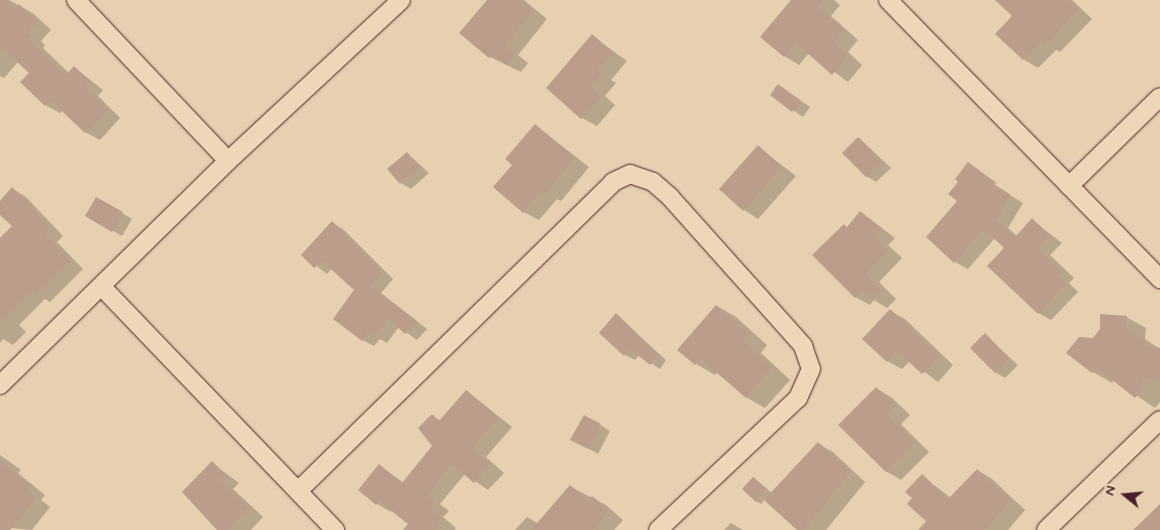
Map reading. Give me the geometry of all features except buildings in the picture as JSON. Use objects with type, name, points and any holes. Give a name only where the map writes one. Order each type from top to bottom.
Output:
[{"type":"street","points":[[76,0],[228,161]]},
{"type":"street","points":[[0,385],[102,287],[228,161],[401,0]]},
{"type":"street","points":[[888,0],[1160,279]]},
{"type":"street","points":[[1069,186],[1160,97]]},
{"type":"street","points":[[298,491],[613,182],[630,174],[653,182],[670,197],[803,346],[811,370],[798,398],[658,530]]},
{"type":"street","points":[[102,287],[335,530]]},
{"type":"street","points":[[1046,530],[1160,420]]}]
